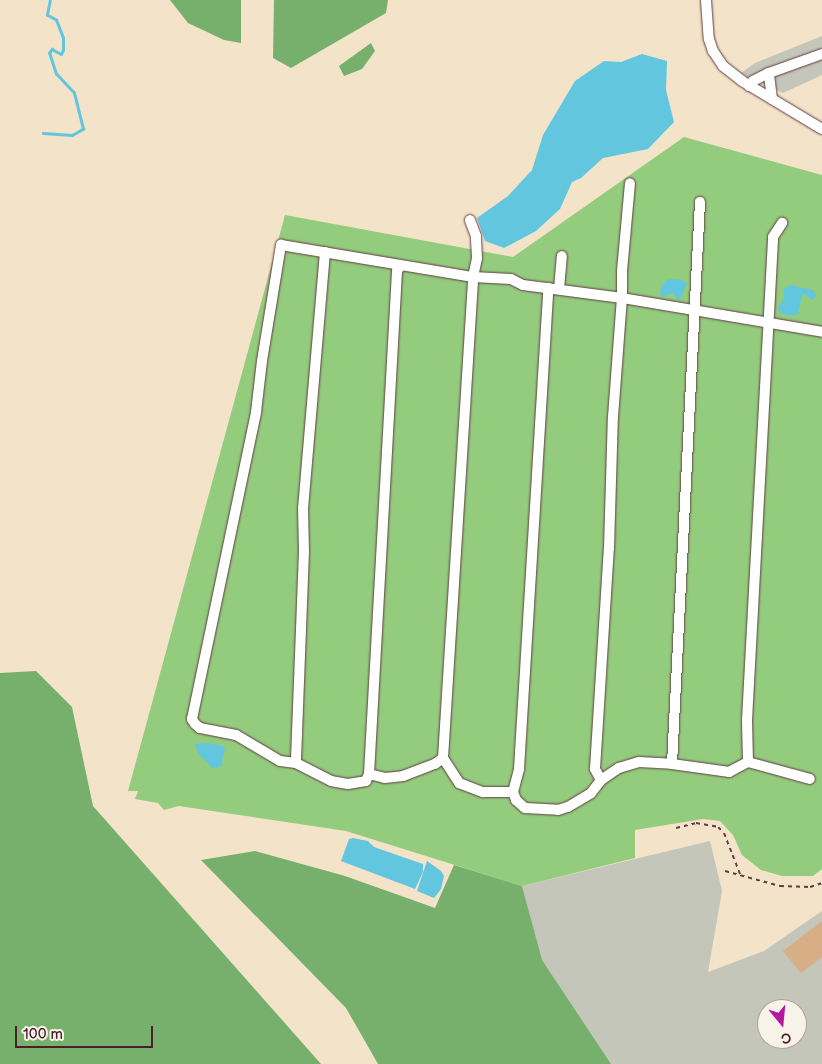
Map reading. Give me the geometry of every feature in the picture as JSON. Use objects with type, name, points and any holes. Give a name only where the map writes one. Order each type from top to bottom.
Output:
[{"type":"lane","points":[[706,0],[709,39],[713,51],[723,66],[750,86],[822,129]]},
{"type":"lane","points":[[750,86],[754,81],[769,73],[822,54]]},
{"type":"lane","points":[[769,73],[772,99]]},
{"type":"lane","points":[[601,780],[595,769],[608,548],[613,417],[622,298],[622,272],[630,183]]},
{"type":"lane","points":[[672,764],[700,202]]},
{"type":"lane","points":[[470,220],[476,236],[477,258],[473,277],[443,758],[459,783],[483,792],[513,792]]},
{"type":"lane","points":[[748,762],[747,720],[773,237],[782,223]]},
{"type":"lane","points":[[401,265],[397,271],[369,774],[366,781],[348,784],[331,781],[296,762],[280,761],[236,735],[200,728],[192,719],[256,412],[262,361],[282,245],[473,277],[511,280],[523,285],[622,298],[822,332]]},
{"type":"lane","points":[[296,762],[304,551],[303,508],[325,252]]},
{"type":"lane","points":[[559,289],[562,256]]},
{"type":"lane","points":[[548,288],[519,769],[513,792],[516,800],[525,808],[558,810],[568,807],[591,793],[601,780],[619,768],[639,762],[672,764],[729,772],[748,762],[810,779]]},
{"type":"lane","points":[[369,774],[385,778],[402,776],[435,764],[443,758]]},
{"type":"path","points":[[676,828],[696,823],[718,827],[724,833],[740,874]]},
{"type":"path","points":[[725,871],[780,886],[810,887],[822,883]]},
{"type":"shaded area","points":[[822,36],[822,75],[783,93],[741,73],[755,63]]},
{"type":"shaded area","points":[[710,841],[722,891],[708,972],[764,951],[822,911],[822,1064],[611,1064],[541,960],[522,886]]},
{"type":"green space","points":[[170,0],[241,0],[241,43],[224,40],[188,23]]},
{"type":"green space","points":[[274,0],[388,0],[386,13],[291,68],[273,58]]},
{"type":"green space","points":[[371,43],[375,51],[362,69],[344,76],[339,66]]},
{"type":"green space","points":[[684,137],[822,175],[822,869],[813,876],[782,876],[761,870],[742,855],[733,835],[720,821],[703,819],[635,830],[635,858],[522,886],[346,831],[179,806],[164,810],[158,803],[135,799],[138,791],[128,791],[285,215],[513,257]]},
{"type":"green space","points":[[36,671],[72,707],[93,806],[321,1064],[0,1064],[0,673]]},
{"type":"green space","points":[[255,851],[345,876],[435,908],[454,865],[522,886],[542,960],[611,1064],[378,1064],[346,1008],[201,860]]},
{"type":"water","points":[[642,54],[667,61],[666,90],[674,122],[648,149],[603,158],[581,178],[572,182],[560,209],[536,231],[504,248],[485,241],[477,218],[508,196],[532,170],[543,135],[575,81],[604,61],[621,62]]},
{"type":"water","points":[[666,280],[683,280],[687,284],[679,301],[672,293],[662,297],[660,294],[661,287]]},
{"type":"water","points":[[790,285],[813,290],[816,296],[812,300],[803,293],[798,314],[789,316],[780,313],[778,308],[784,298],[784,289]]},
{"type":"water","points":[[208,743],[223,746],[225,749],[221,767],[212,768],[198,753],[195,744]]},
{"type":"water","points":[[349,839],[368,841],[374,847],[423,864],[423,872],[415,889],[341,861]]},
{"type":"water","points":[[427,861],[441,871],[444,876],[441,889],[434,898],[417,891]]},
{"type":"building","points":[[822,921],[822,957],[801,973],[783,951]]},
{"type":"waterway","points":[[43,133],[72,135],[83,129],[74,93],[56,74],[49,53],[52,49],[61,54],[63,50],[63,38],[56,20],[47,15],[50,0]]}]
